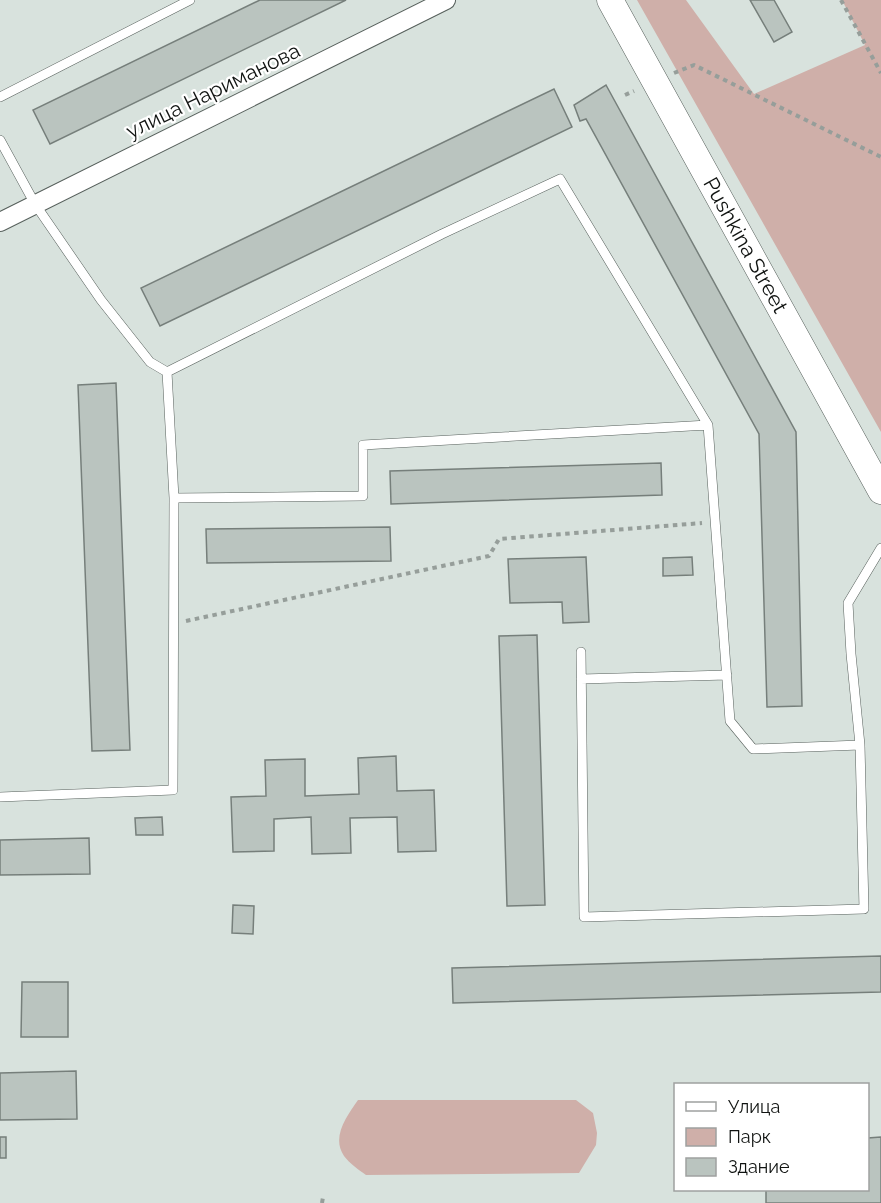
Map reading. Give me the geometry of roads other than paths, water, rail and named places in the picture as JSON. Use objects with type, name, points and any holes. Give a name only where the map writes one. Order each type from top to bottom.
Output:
[{"type":"street","name":"улица Нариманова","points":[[0,222],[446,0]]},
{"type":"street","name":"Pushkina Street","points":[[610,0],[881,491]]},
{"type":"lane","points":[[0,97],[190,0]]},
{"type":"lane","points":[[0,140],[35,204],[108,309],[150,362],[168,372]]},
{"type":"lane","points":[[168,372],[442,234],[560,179],[708,425],[730,721],[753,749],[860,745]]},
{"type":"lane","points":[[0,797],[173,790],[174,498],[168,372]]},
{"type":"lane","points":[[174,498],[363,496],[363,445],[708,425]]},
{"type":"lane","points":[[581,652],[584,917],[864,909],[860,745],[850,654],[848,603],[881,548]]},
{"type":"lane","points":[[581,679],[727,675]]}]
